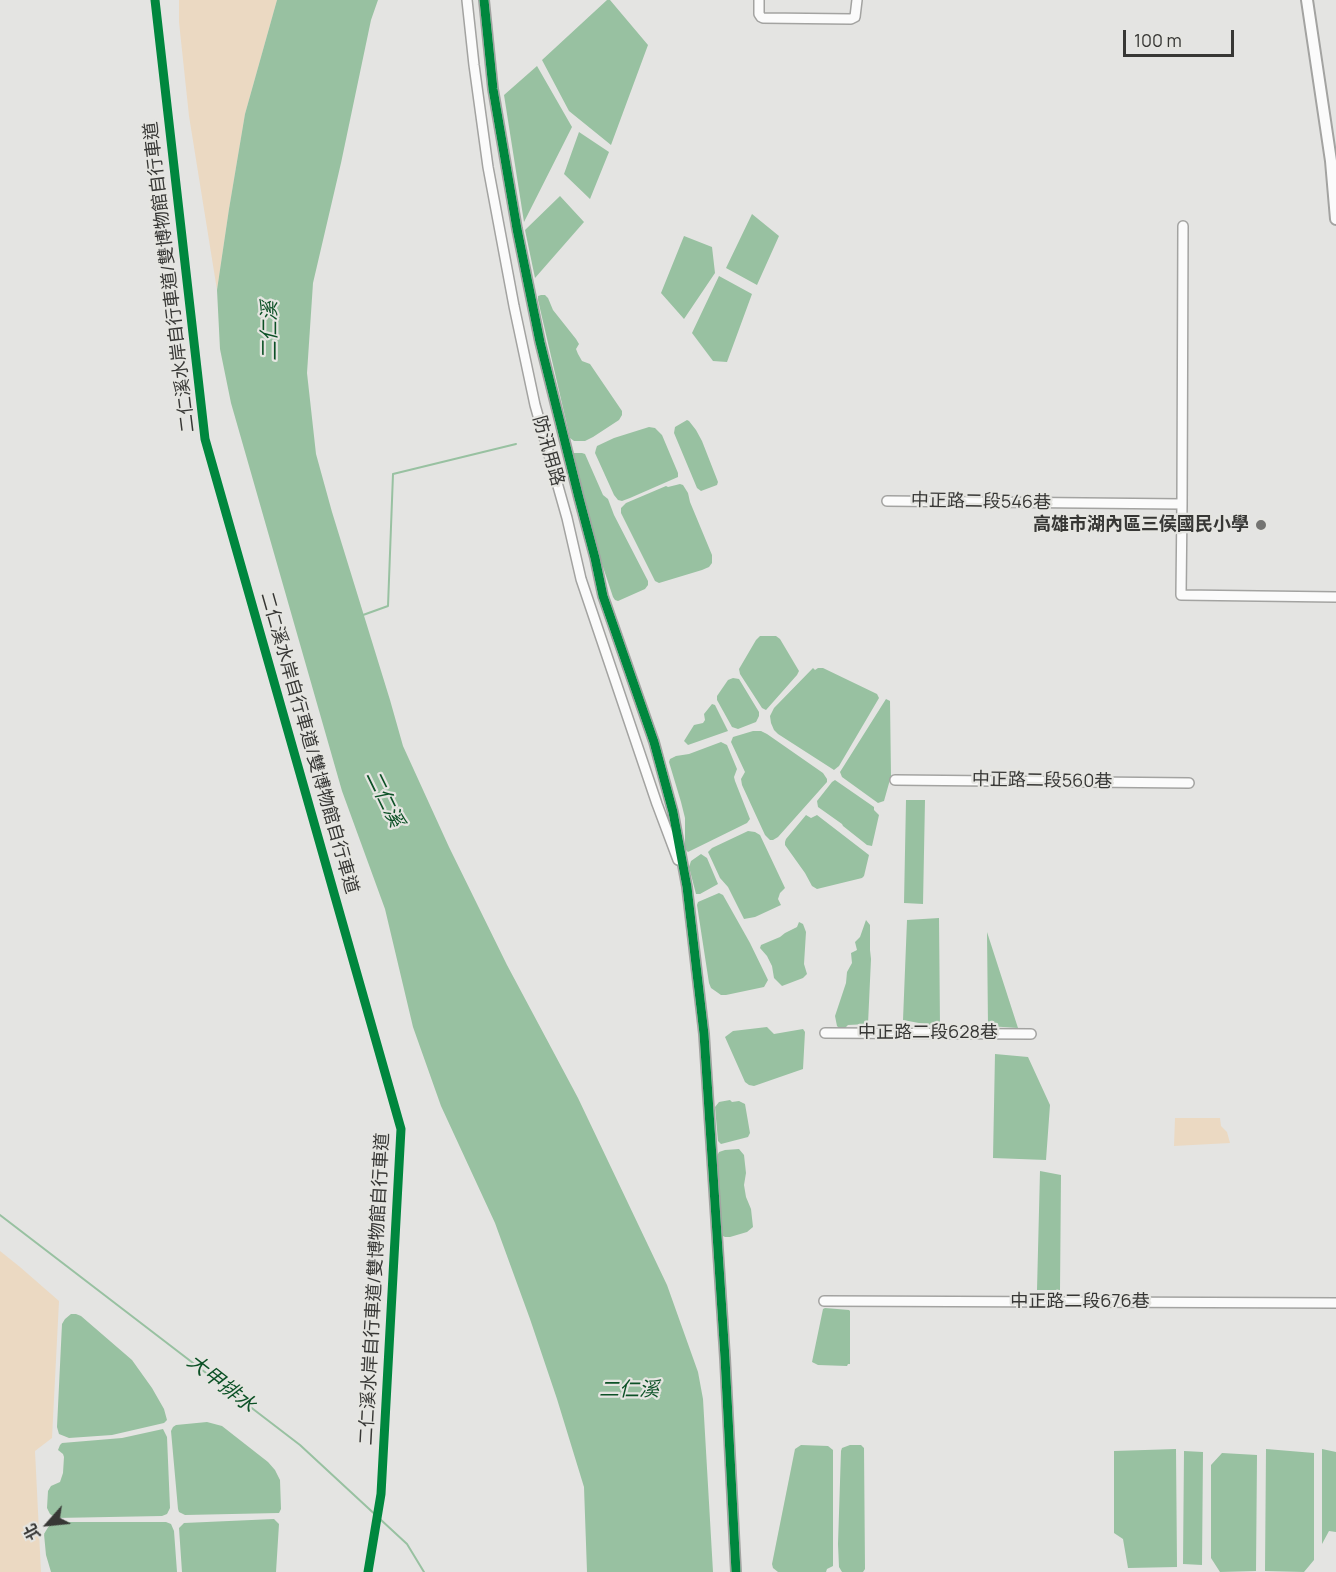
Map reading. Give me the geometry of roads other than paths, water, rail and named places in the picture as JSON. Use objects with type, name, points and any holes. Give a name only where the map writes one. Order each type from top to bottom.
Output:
[{"type":"main road","points":[[1307,0],[1333,161],[1336,219]]},
{"type":"street","name":"防汛用路","points":[[467,0],[488,167],[535,405],[567,518],[581,579],[687,887]]},
{"type":"street","points":[[484,0],[493,88],[517,229],[540,342],[596,558],[603,596],[654,742],[673,812],[687,887],[705,1058],[725,1358],[736,1572]]},
{"type":"street","points":[[759,0],[759,14],[763,18],[851,20],[855,17],[857,0]]},
{"type":"street","points":[[1183,226],[1180,595],[1336,597]]},
{"type":"street","name":"中正路二段546巷","points":[[887,501],[1182,504]]},
{"type":"street","name":"中正路二段560巷","points":[[895,780],[1189,783]]},
{"type":"street","name":"中正路二段628巷","points":[[825,1033],[1031,1034]]},
{"type":"street","name":"中正路二段676巷","points":[[824,1301],[1336,1303]]},
{"type":"water","name":"二仁溪","points":[[277,0],[378,0],[371,20],[313,283],[307,373],[316,454],[403,746],[449,847],[507,965],[578,1098],[667,1285],[698,1372],[703,1399],[713,1572],[587,1572],[584,1487],[557,1399],[495,1223],[441,1106],[413,1027],[385,909],[342,791],[231,403],[220,349],[217,290],[245,114]]},
{"type":"water","points":[[607,0],[610,0],[648,45],[611,145],[569,111],[542,60]]},
{"type":"water","points":[[537,66],[572,127],[524,222],[504,95]]},
{"type":"water","points":[[579,132],[609,152],[590,199],[564,174]]},
{"type":"water","points":[[560,196],[584,222],[535,278],[525,230]]},
{"type":"water","points":[[752,214],[779,236],[757,285],[726,268]]},
{"type":"water","points":[[684,236],[712,247],[715,273],[684,319],[661,293]]},
{"type":"water","points":[[719,276],[752,294],[727,362],[713,361],[692,333]]},
{"type":"water","points":[[538,296],[548,298],[553,310],[576,339],[579,344],[576,349],[582,361],[590,364],[622,411],[619,420],[585,441],[574,441],[570,438],[538,300]]},
{"type":"water","points":[[687,420],[702,441],[718,482],[717,485],[701,491],[697,488],[674,433],[675,427]]},
{"type":"water","points":[[649,427],[655,428],[662,435],[678,477],[630,498],[618,500],[595,453],[597,446]]},
{"type":"water","points":[[574,453],[585,454],[603,495],[608,499],[648,581],[645,589],[618,601],[613,597],[592,534],[572,456]]},
{"type":"water","points":[[680,484],[688,493],[712,555],[712,563],[702,570],[659,583],[655,581],[621,513],[621,508],[626,503],[666,486]]},
{"type":"water","points":[[760,636],[776,636],[780,639],[799,671],[766,710],[762,708],[739,669]]},
{"type":"water","points":[[813,668],[815,670],[823,668],[877,694],[879,698],[839,766],[834,770],[778,734],[771,723],[770,716],[774,708]]},
{"type":"water","points":[[739,679],[759,712],[756,722],[738,729],[732,727],[717,700],[717,696],[728,680]]},
{"type":"water","points":[[886,699],[890,701],[891,776],[884,801],[878,803],[842,777],[840,772]]},
{"type":"water","points":[[712,704],[715,705],[728,731],[688,745],[684,741],[694,725],[703,723],[704,714]]},
{"type":"water","points":[[753,731],[767,734],[823,773],[827,779],[827,782],[773,840],[765,835],[742,785],[741,779],[745,772],[731,742],[733,737]]},
{"type":"water","points":[[721,742],[727,745],[737,769],[735,781],[750,819],[747,823],[688,852],[685,849],[685,818],[669,762],[676,756],[689,754]]},
{"type":"water","points":[[835,780],[874,807],[879,815],[872,846],[867,845],[818,807],[817,801]]},
{"type":"water","points":[[906,800],[925,800],[923,904],[904,903]]},
{"type":"water","points":[[806,815],[811,818],[817,815],[869,855],[862,878],[817,889],[812,886],[785,845],[786,839]]},
{"type":"water","points":[[748,831],[760,835],[785,888],[778,899],[781,905],[755,917],[744,919],[708,852]]},
{"type":"water","points":[[701,854],[707,858],[718,884],[696,894],[689,867],[691,861]]},
{"type":"water","points":[[719,893],[723,895],[768,980],[764,987],[726,995],[721,995],[711,988],[697,905],[698,902]]},
{"type":"water","points":[[939,918],[940,1027],[903,1020],[907,920]]},
{"type":"water","points":[[866,920],[870,925],[871,959],[868,1024],[839,1028],[835,1016],[846,983],[847,972],[852,963],[851,953],[857,950],[855,942],[860,937]]},
{"type":"water","points":[[799,922],[803,924],[806,932],[804,964],[807,974],[803,978],[782,986],[774,978],[772,966],[760,948],[761,945],[797,927]]},
{"type":"water","points":[[987,932],[1018,1028],[988,1026]]},
{"type":"water","points":[[767,1027],[774,1034],[803,1029],[805,1032],[803,1069],[754,1086],[749,1085],[745,1082],[725,1037],[733,1031]]},
{"type":"water","points":[[995,1054],[1028,1057],[1050,1105],[1046,1160],[993,1158]]},
{"type":"water","points":[[730,1100],[745,1104],[750,1133],[748,1137],[721,1144],[718,1141],[715,1107],[719,1102]]},
{"type":"water","points":[[739,1149],[744,1155],[746,1173],[744,1185],[751,1209],[753,1227],[747,1232],[725,1237],[722,1230],[717,1156],[719,1152],[725,1150]]},
{"type":"water","points":[[1040,1171],[1061,1175],[1060,1290],[1037,1290]]},
{"type":"water","points":[[825,1308],[850,1311],[850,1364],[847,1366],[818,1365],[812,1362]]},
{"type":"water","points":[[71,1314],[81,1316],[132,1360],[164,1409],[167,1420],[164,1423],[112,1435],[69,1438],[59,1434],[57,1427],[62,1324]]},
{"type":"water","points":[[207,1422],[222,1426],[275,1470],[280,1480],[281,1509],[279,1513],[185,1515],[179,1512],[171,1431],[176,1425]]},
{"type":"water","points":[[163,1429],[167,1437],[170,1508],[167,1514],[162,1516],[56,1518],[50,1514],[47,1508],[48,1491],[51,1486],[60,1482],[63,1473],[64,1457],[58,1450],[62,1443],[122,1438]]},
{"type":"water","points":[[801,1445],[828,1446],[833,1450],[833,1566],[826,1572],[778,1572],[772,1564],[795,1449]]},
{"type":"water","points":[[861,1445],[864,1448],[865,1569],[863,1572],[842,1572],[839,1567],[841,1451],[842,1448]]},
{"type":"water","points":[[1176,1449],[1177,1567],[1128,1568],[1123,1539],[1114,1533],[1114,1451]]},
{"type":"water","points":[[1266,1449],[1314,1453],[1314,1560],[1304,1572],[1265,1571]]},
{"type":"water","points":[[1322,1449],[1336,1452],[1336,1532],[1329,1531],[1322,1544]]},
{"type":"water","points":[[1184,1451],[1203,1452],[1202,1565],[1183,1564]]},
{"type":"water","points":[[1222,1453],[1257,1455],[1256,1571],[1220,1572],[1211,1558],[1211,1465]]},
{"type":"water","points":[[274,1519],[279,1524],[276,1572],[182,1572],[179,1528],[184,1523]]},
{"type":"water","points":[[61,1520],[69,1522],[166,1522],[171,1524],[174,1531],[177,1572],[51,1572],[46,1555],[44,1534],[50,1524]]},
{"type":"waterway","points":[[363,615],[388,606],[393,474],[516,444]]},
{"type":"waterway","name":"大甲排水","points":[[0,1215],[300,1445],[407,1544],[424,1572]]},
{"type":"place","name":"高雄市湖內區三侯國民小學","points":[[1261,525]]}]
